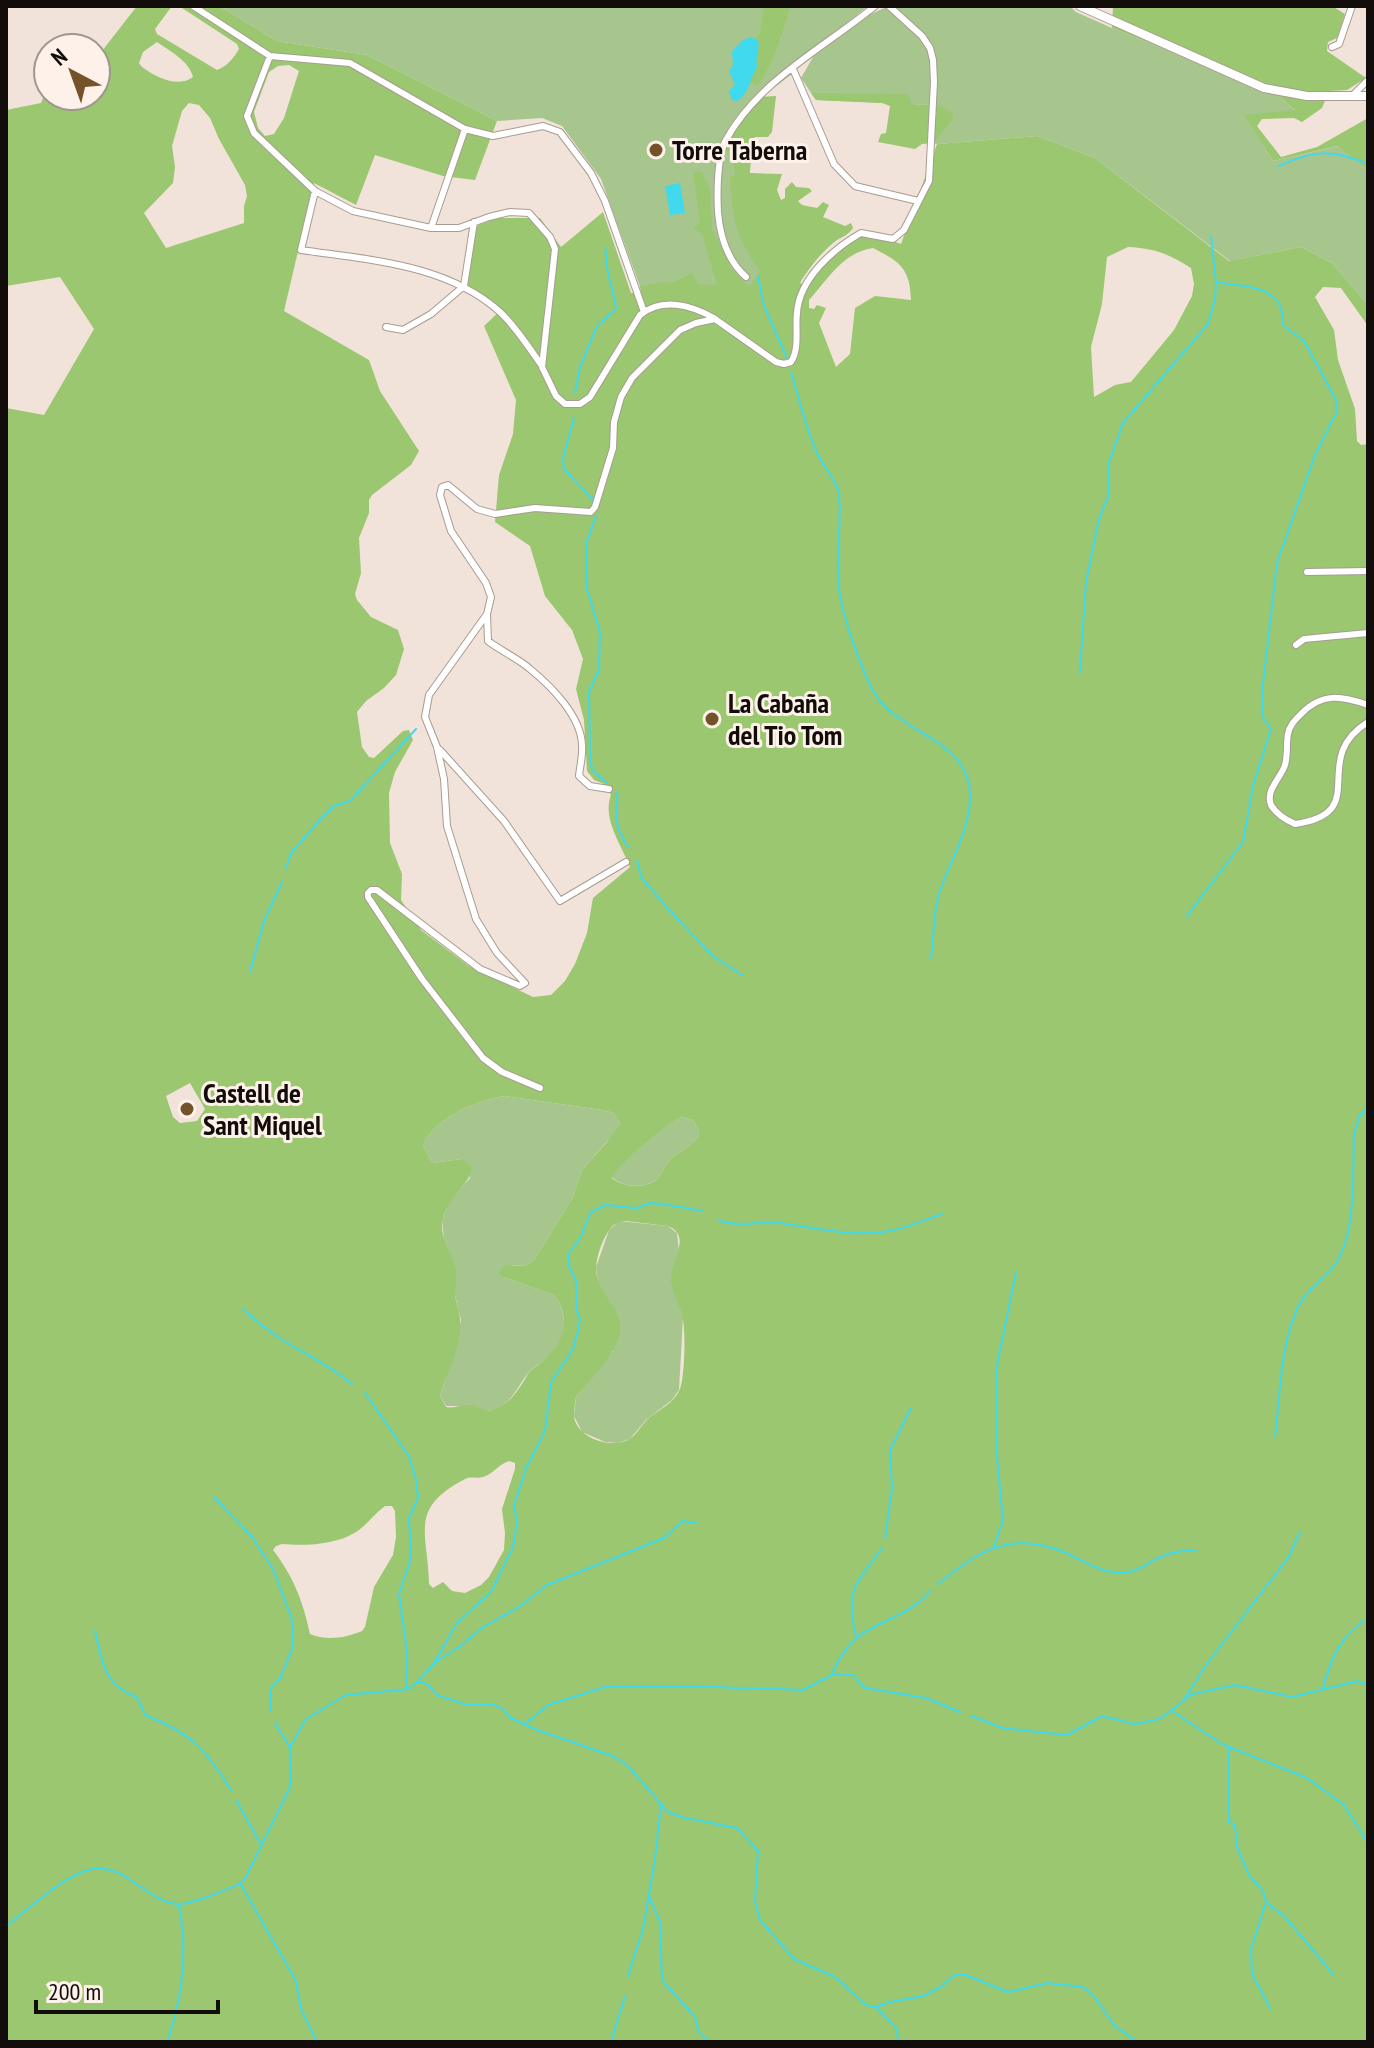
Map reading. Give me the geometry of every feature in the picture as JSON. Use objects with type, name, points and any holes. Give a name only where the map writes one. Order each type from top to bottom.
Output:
[{"type":"main road","points":[[1080,6],[1264,88],[1292,94],[1368,96]]},
{"type":"street","points":[[193,6],[270,56],[350,63],[465,129],[493,136],[543,126],[560,132],[591,173],[605,201],[644,312]]},
{"type":"street","points":[[746,277],[736,268],[720,235],[717,191],[725,142],[757,97],[875,6]]},
{"type":"street","points":[[315,191],[301,250],[429,272],[464,286],[500,312],[522,337],[556,396],[565,404],[580,404],[590,397],[649,308],[675,304],[700,310],[776,362],[791,362],[796,347],[797,309],[802,289],[843,244],[861,233],[893,239],[898,237],[929,181],[933,60],[922,36],[889,6]]},
{"type":"street","points":[[1332,47],[1339,44],[1352,6]]},
{"type":"street","points":[[270,56],[247,116],[254,133],[315,191],[353,211],[431,228],[459,228],[510,212],[529,213],[550,237],[555,249],[542,367]]},
{"type":"street","points":[[793,69],[834,164],[855,186],[918,201]]},
{"type":"street","points":[[1353,95],[1367,83]]},
{"type":"street","points":[[431,228],[465,129]]},
{"type":"street","points":[[386,327],[403,330],[431,314],[464,286],[474,222]]},
{"type":"street","points":[[609,789],[590,786],[579,776],[580,730],[563,702],[528,667],[488,641],[487,614],[491,597],[486,583],[451,531],[440,495],[442,487],[448,485],[477,509],[495,514],[535,508],[591,512],[613,448],[614,422],[621,397],[632,378],[680,330],[715,319]]},
{"type":"street","points":[[1307,572],[1368,571]]},
{"type":"street","points":[[487,614],[429,695],[425,717],[437,747],[444,779],[447,826],[476,919],[497,953],[525,983],[520,986],[480,969],[377,890],[371,890],[368,897],[422,979],[483,1058],[502,1072],[540,1088]]},
{"type":"street","points":[[1296,645],[1304,639],[1368,633]]},
{"type":"street","points":[[1368,705],[1327,696],[1311,704],[1292,723],[1285,764],[1270,797],[1278,813],[1295,824],[1322,819],[1332,812],[1342,800],[1344,792],[1340,772],[1342,751],[1350,736],[1368,722]]},
{"type":"street","points":[[437,747],[504,821],[560,901],[626,862]]},
{"type":"green space","points":[[137,6],[172,6],[155,29],[157,34],[217,70],[235,56],[239,49],[237,44],[179,6],[219,6],[277,41],[367,55],[497,121],[475,180],[443,176],[375,155],[356,205],[314,183],[284,311],[369,360],[380,391],[419,451],[411,465],[369,500],[369,513],[359,538],[361,573],[355,594],[371,617],[398,630],[404,649],[396,675],[357,712],[362,747],[369,757],[374,758],[403,731],[409,730],[413,740],[395,772],[389,793],[390,843],[402,874],[401,900],[421,930],[469,966],[533,997],[551,995],[565,981],[587,933],[593,898],[630,867],[611,822],[611,795],[604,784],[594,780],[587,771],[584,720],[576,689],[583,659],[572,630],[545,596],[530,546],[495,522],[499,475],[513,434],[516,400],[484,326],[502,309],[466,285],[474,227],[497,218],[540,218],[561,247],[603,212],[631,293],[641,292],[640,286],[676,281],[692,273],[698,284],[717,285],[702,234],[693,228],[700,222],[693,172],[702,172],[710,189],[712,228],[731,268],[749,287],[760,271],[736,226],[730,176],[735,175],[732,151],[726,151],[726,142],[758,97],[776,96],[772,132],[768,137],[755,137],[752,141],[750,173],[782,174],[777,190],[781,200],[792,182],[796,187],[809,188],[812,191],[798,201],[802,205],[817,208],[823,202],[829,205],[823,217],[845,226],[851,223],[853,228],[821,254],[800,283],[807,286],[847,242],[873,236],[901,244],[937,144],[1037,136],[1095,158],[1229,261],[1301,247],[1332,263],[1368,305],[1368,326],[1341,288],[1323,287],[1315,297],[1334,330],[1338,360],[1355,409],[1357,441],[1361,445],[1368,444],[1368,2042],[6,2042],[6,408],[44,415],[94,329],[60,277],[6,286],[6,110],[32,105],[32,112],[112,112],[112,38]],"holes":[[[157,42],[183,61],[193,77],[181,82],[161,78],[139,63],[143,52]],[[289,65],[299,71],[284,118],[274,134],[265,136],[258,128],[254,112],[269,72],[278,66]],[[189,103],[199,105],[210,118],[245,185],[244,223],[166,248],[144,213],[173,183],[175,167],[172,146],[182,111]],[[1128,247],[1161,253],[1191,268],[1194,284],[1192,296],[1174,330],[1131,382],[1115,385],[1094,397],[1091,347],[1102,304],[1107,257]],[[873,248],[902,267],[911,300],[875,296],[855,308],[850,354],[836,367],[819,323],[826,308],[817,305],[814,309],[809,308],[809,300],[830,275],[853,255]],[[190,1083],[205,1109],[197,1121],[180,1123],[173,1117],[166,1096]],[[505,1096],[602,1110],[614,1113],[620,1123],[582,1170],[573,1197],[534,1260],[525,1266],[506,1265],[498,1273],[554,1295],[562,1311],[564,1328],[553,1351],[530,1372],[510,1399],[491,1410],[471,1405],[446,1407],[440,1396],[457,1349],[460,1329],[455,1295],[456,1271],[443,1237],[442,1224],[448,1206],[468,1179],[471,1166],[462,1159],[432,1163],[423,1145],[446,1119],[482,1102]],[[682,1117],[693,1120],[699,1136],[667,1163],[655,1181],[629,1185],[612,1178],[632,1155]],[[615,1224],[668,1226],[679,1236],[671,1280],[683,1322],[683,1374],[677,1394],[631,1438],[606,1443],[584,1433],[575,1421],[574,1412],[576,1397],[602,1366],[618,1339],[619,1318],[603,1291],[596,1271],[604,1239]],[[509,1461],[515,1463],[515,1469],[502,1509],[504,1550],[489,1577],[465,1593],[452,1591],[443,1582],[433,1588],[429,1584],[425,1536],[428,1512],[447,1490],[465,1479],[487,1476]],[[385,1506],[392,1506],[395,1511],[396,1537],[393,1555],[374,1587],[365,1627],[362,1631],[336,1638],[310,1634],[296,1589],[273,1550],[282,1544],[310,1545],[339,1540],[360,1529]]]},
{"type":"green space","points":[[219,6],[868,6],[793,66],[796,71],[763,96],[733,136],[766,268],[751,294],[642,292],[601,179],[562,126],[542,118],[497,121],[367,55],[277,41]]},
{"type":"green space","points":[[764,6],[790,6],[773,59],[757,86],[749,80],[757,67],[755,57],[759,45],[756,39],[760,34]]},
{"type":"green space","points":[[889,6],[1070,6],[1076,12],[1112,28],[1274,93],[1296,111],[1245,116],[1273,161],[1339,146],[1368,170],[1368,305],[1332,263],[1301,247],[1230,261],[1095,158],[1037,136],[937,144],[933,143],[928,105],[816,100],[801,78],[813,57],[866,16]]},
{"type":"green space","points":[[1113,6],[1332,6],[1345,14],[1337,38],[1328,42],[1327,51],[1366,78],[1347,90],[1329,91],[1322,108],[1302,122],[1294,118],[1262,119],[1257,126],[1281,157],[1317,147],[1368,118],[1368,170],[1338,146],[1273,161],[1244,115],[1295,110],[1274,93],[1112,28]]},
{"type":"green space","points":[[811,93],[905,94],[909,96],[911,104],[928,105],[929,108],[941,106],[953,114],[953,119],[933,143],[922,144],[915,149],[878,142],[881,134],[886,133],[890,106],[816,100]]},
{"type":"green space","points":[[505,1096],[602,1110],[614,1113],[620,1123],[582,1170],[573,1197],[534,1260],[525,1266],[512,1265],[503,1277],[554,1295],[561,1308],[564,1329],[556,1349],[531,1370],[508,1401],[485,1411],[475,1406],[446,1406],[440,1396],[461,1320],[455,1295],[455,1266],[444,1239],[442,1220],[449,1202],[470,1178],[462,1159],[432,1163],[423,1145],[446,1119],[482,1102]]},
{"type":"green space","points":[[682,1117],[693,1120],[699,1136],[672,1158],[655,1181],[629,1185],[612,1177],[644,1144]]},
{"type":"green space","points":[[619,1221],[668,1226],[677,1233],[679,1251],[671,1278],[683,1318],[679,1390],[630,1439],[618,1443],[605,1442],[582,1432],[574,1416],[576,1397],[613,1351],[612,1304],[598,1285],[596,1267],[609,1230]]},
{"type":"water","points":[[752,37],[758,40],[757,67],[744,95],[737,101],[732,100],[729,92],[735,84],[729,71],[733,65],[732,51],[744,39]]},
{"type":"water","points":[[680,183],[685,213],[670,215],[665,186]]},
{"type":"waterway","points":[[1279,166],[1323,153],[1368,164]]},
{"type":"waterway","points":[[1080,672],[1086,582],[1099,519],[1108,497],[1109,462],[1123,423],[1208,324],[1216,282],[1211,236]]},
{"type":"waterway","points":[[575,393],[580,367],[597,326],[616,309],[606,264],[606,248]]},
{"type":"waterway","points":[[758,276],[764,306],[787,358]]},
{"type":"waterway","points":[[1186,917],[1243,842],[1253,786],[1271,729],[1262,716],[1262,692],[1277,563],[1315,455],[1337,411],[1336,400],[1304,341],[1283,325],[1278,302],[1261,290],[1216,282]]},
{"type":"waterway","points":[[791,372],[813,443],[838,490],[838,576],[843,611],[868,681],[884,705],[944,748],[957,760],[966,775],[970,793],[967,819],[938,899],[931,958]]},
{"type":"waterway","points":[[574,418],[563,458],[564,469],[593,500]]},
{"type":"waterway","points":[[596,516],[587,541],[586,560],[587,589],[600,632],[599,670],[589,692],[590,757],[592,770],[607,783]]},
{"type":"waterway","points":[[286,868],[291,853],[318,822],[334,806],[350,801],[416,729]]},
{"type":"waterway","points":[[616,792],[617,822],[628,847]]},
{"type":"waterway","points":[[637,860],[641,877],[670,911],[713,956],[742,975]]},
{"type":"waterway","points":[[250,972],[264,921],[282,882]]},
{"type":"waterway","points":[[1275,1437],[1291,1324],[1304,1297],[1333,1267],[1347,1238],[1352,1203],[1354,1134],[1359,1117],[1368,1106]]},
{"type":"waterway","points":[[434,1663],[457,1623],[491,1592],[513,1547],[517,1523],[514,1506],[526,1468],[545,1431],[551,1382],[572,1351],[578,1332],[580,1319],[576,1309],[576,1281],[569,1266],[568,1254],[580,1239],[590,1213],[605,1205],[636,1208],[650,1203],[702,1211]]},
{"type":"waterway","points":[[718,1220],[732,1224],[779,1223],[875,1233],[896,1230],[942,1214]]},
{"type":"waterway","points":[[994,1546],[1003,1521],[996,1446],[996,1370],[1016,1272]]},
{"type":"waterway","points":[[243,1309],[274,1334],[353,1385]]},
{"type":"waterway","points":[[365,1393],[409,1456],[416,1480],[418,1498],[409,1518],[411,1558],[399,1594],[407,1653],[406,1688]]},
{"type":"waterway","points":[[885,1538],[892,1488],[890,1450],[911,1408]]},
{"type":"waterway","points":[[214,1497],[252,1537],[273,1569],[293,1622],[292,1649],[281,1677],[271,1688],[270,1711]]},
{"type":"waterway","points":[[6,1926],[57,1886],[88,1870],[113,1871],[157,1897],[179,1904],[203,1899],[244,1881],[291,1785],[290,1747],[306,1719],[346,1695],[410,1689],[438,1660],[547,1585],[664,1538],[683,1521],[696,1523]]},
{"type":"waterway","points":[[1185,1698],[1206,1665],[1288,1558],[1300,1532]]},
{"type":"waterway","points":[[938,1584],[978,1555],[1006,1545],[1038,1544],[1103,1570],[1120,1573],[1138,1569],[1159,1557],[1196,1550]]},
{"type":"waterway","points":[[856,1637],[852,1597],[859,1580],[882,1548]]},
{"type":"waterway","points":[[832,1674],[854,1641],[866,1631],[918,1603],[931,1590]]},
{"type":"waterway","points":[[1323,1689],[1338,1649],[1351,1632],[1368,1618]]},
{"type":"waterway","points":[[95,1630],[102,1662],[111,1679],[137,1697],[145,1715],[196,1744],[231,1790]]},
{"type":"waterway","points":[[525,1724],[548,1705],[605,1687],[803,1690],[832,1675],[853,1675],[865,1688],[926,1698],[960,1712]]},
{"type":"waterway","points":[[971,1716],[1003,1728],[1067,1735],[1102,1716],[1135,1724],[1160,1719],[1192,1694],[1236,1685],[1292,1697],[1357,1681],[1368,1685]]},
{"type":"waterway","points":[[414,1684],[427,1684],[437,1695],[464,1704],[491,1704],[537,1730],[613,1756],[627,1765],[667,1811],[681,1817],[737,1828],[758,1851],[755,1901],[760,1920],[794,1959],[835,1977],[866,2005],[876,2007],[923,1996],[955,1975],[966,1975],[1008,1992],[1047,1983],[1083,1987],[1093,1995],[1115,2026],[1133,2039],[1144,2042]]},
{"type":"waterway","points":[[1172,1711],[1222,1744],[1307,1778],[1344,1805],[1368,1843]]},
{"type":"waterway","points":[[275,1723],[289,1746]]},
{"type":"waterway","points":[[1229,1747],[1229,1822],[1235,1825],[1237,1847],[1249,1875],[1263,1891],[1266,1902],[1251,1949],[1252,1974],[1270,2008]]},
{"type":"waterway","points":[[236,1800],[260,1843]]},
{"type":"waterway","points":[[628,1976],[643,1929],[661,1804]]},
{"type":"waterway","points":[[240,1883],[296,1981],[301,2009],[317,2042]]},
{"type":"waterway","points":[[649,1896],[660,1922],[662,1980],[695,2017],[699,2033],[709,2042]]},
{"type":"waterway","points":[[1266,1902],[1285,1917],[1333,1974]]},
{"type":"waterway","points":[[167,2042],[177,2008],[182,1974],[183,1940],[179,1906]]},
{"type":"waterway","points":[[611,2042],[625,1996]]},
{"type":"waterway","points":[[876,2007],[896,2028],[899,2042]]},
{"type":"place","name":"Torre Taberna","points":[[656,150]]},
{"type":"place","name":"La Cabaña del Tio Tom","points":[[712,719]]},
{"type":"place","name":"Castell de Sant Miquel","points":[[187,1109]]}]
